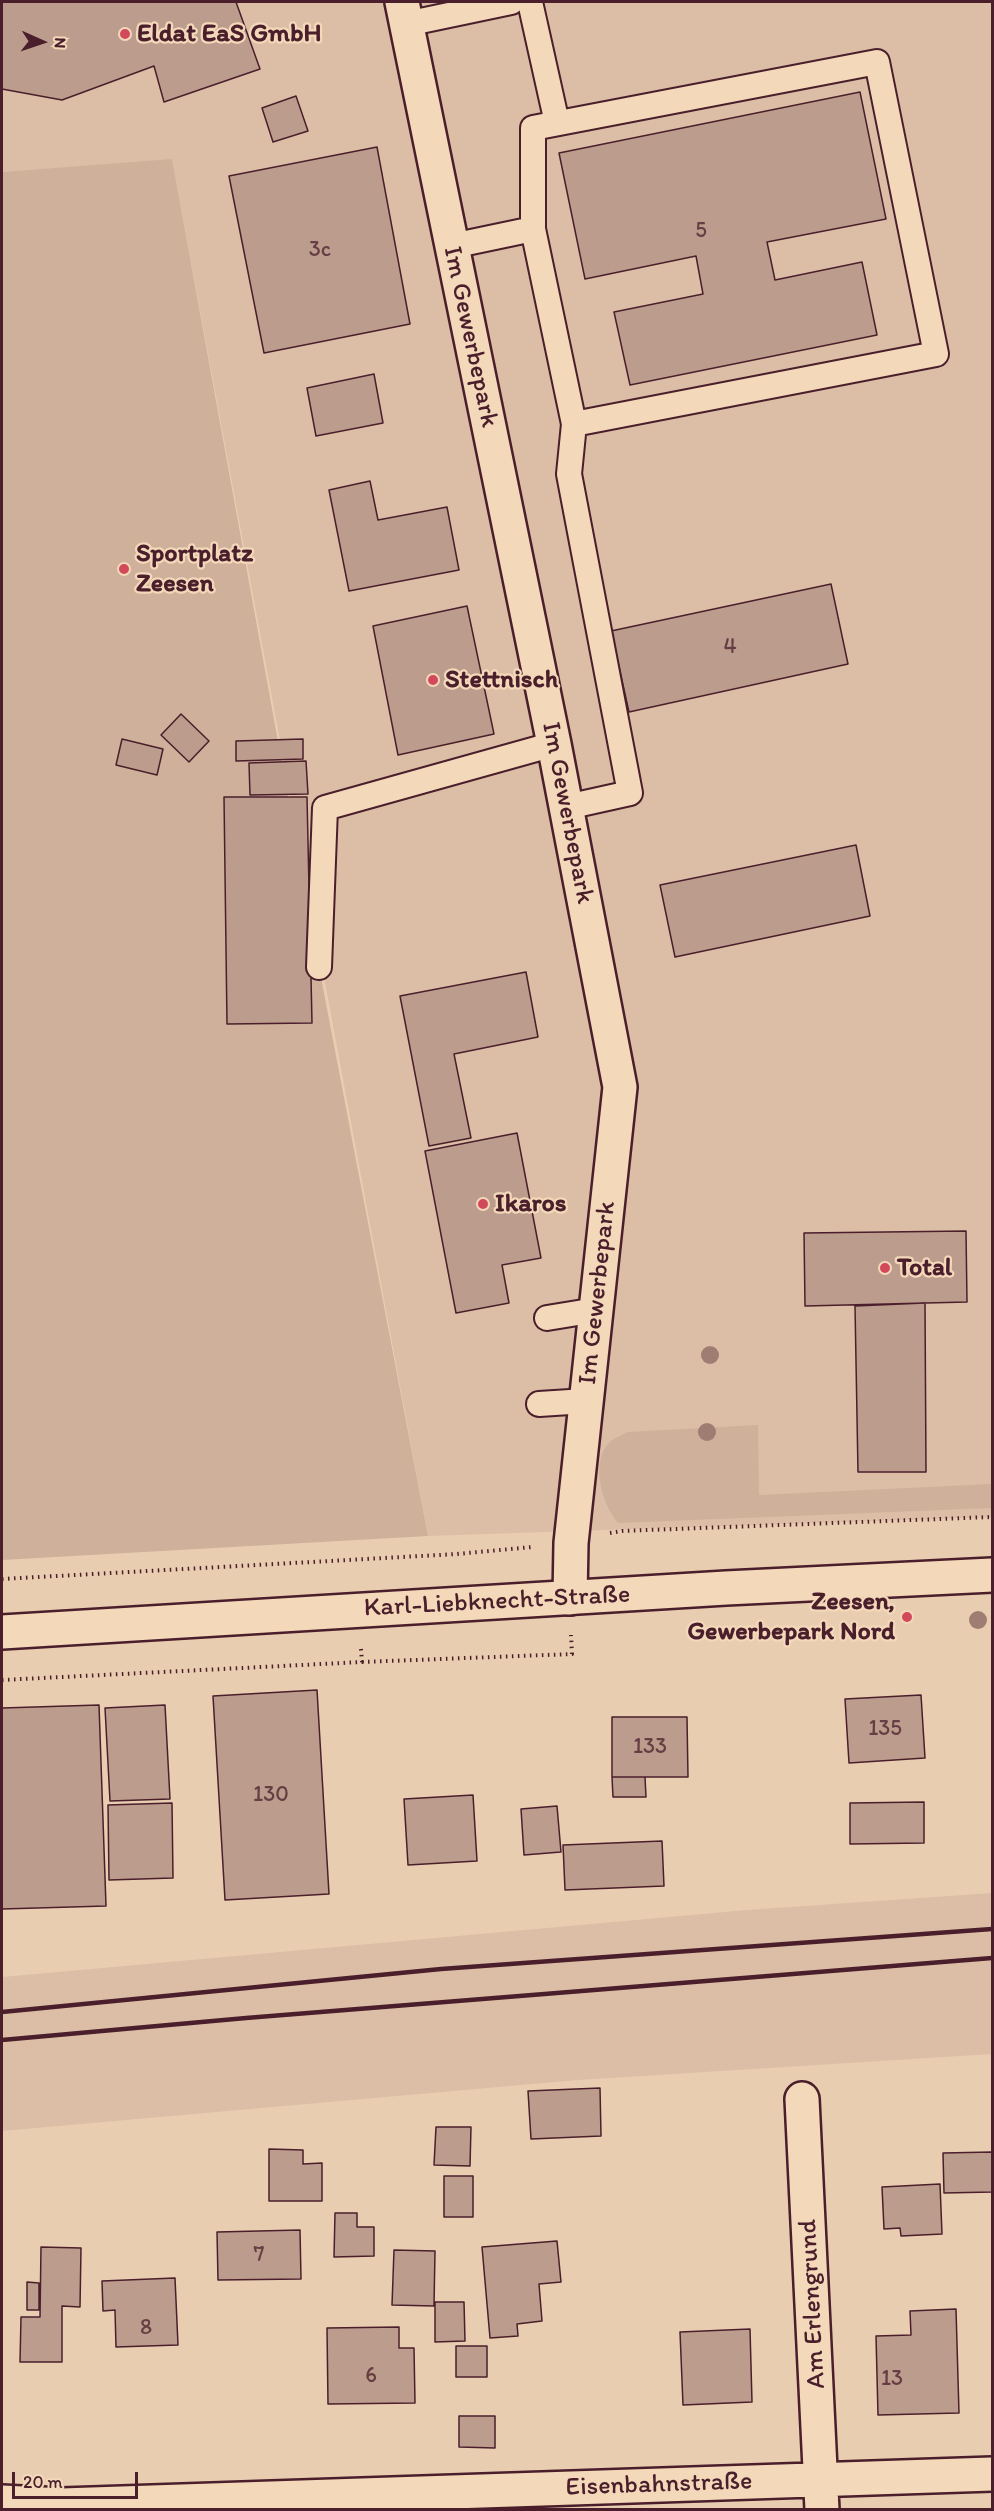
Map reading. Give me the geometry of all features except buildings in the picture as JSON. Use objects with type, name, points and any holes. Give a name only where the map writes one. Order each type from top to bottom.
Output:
[{"type":"street","name":"Im Gewerbepark","points":[[404,13],[555,744],[620,1087],[571,1542],[570,1598]]},
{"type":"street","name":"Karl-Liebknecht-Straße","points":[[2,1632],[993,1575]]},
{"type":"street","name":"Am Erlengrund","points":[[802,2099],[822,2495]]},
{"type":"street","name":"Eisenbahnstraße","points":[[2,2502],[62,2507],[822,2495],[993,2474]]},
{"type":"lane","points":[[404,13],[511,2]]},
{"type":"lane","points":[[530,2],[557,123]]},
{"type":"lane","points":[[567,807],[630,793],[569,474],[574,424],[533,229],[532,128],[877,62],[936,354],[574,424]]},
{"type":"lane","points":[[452,246],[533,229]]},
{"type":"lane","points":[[319,967],[325,807],[555,744]]},
{"type":"lane","points":[[547,1318],[596,1310]]},
{"type":"lane","points":[[539,1404],[586,1401]]},
{"type":"path","points":[[2,1579],[457,1554],[571,1542],[622,1531],[993,1517]]},
{"type":"path","points":[[362,1662],[572,1654],[570,1598]]},
{"type":"shaded area","points":[[2,2],[992,2],[992,1517],[428,1536],[172,160],[2,172]]},
{"type":"shaded area","name":"Sportplatz Zeesen","points":[[172,159],[319,967],[428,1536],[2,1560],[2,172]]},
{"type":"shaded area","points":[[758,1425],[759,1495],[992,1484],[992,1508],[618,1523],[612,1515],[603,1494],[599,1471],[604,1449],[615,1438],[628,1432]]},
{"type":"shaded area","points":[[992,1893],[992,2054],[578,2080],[2,2131],[2,1977],[747,1910]]},
{"type":"railway","points":[[2,2012],[441,1969],[992,1929]]},
{"type":"railway","points":[[2,2040],[992,1958]]},
{"type":"place","name":"Eldat EaS GmbH","points":[[125,34]]},
{"type":"place","name":"Sportplatz Zeesen","points":[[124,569]]},
{"type":"place","name":"Stettnisch","points":[[433,680]]},
{"type":"place","name":"Ikaros","points":[[483,1204]]},
{"type":"place","name":"Total","points":[[885,1268]]},
{"type":"place","name":"Zeesen, Gewerbepark Nord","points":[[907,1617]]}]
